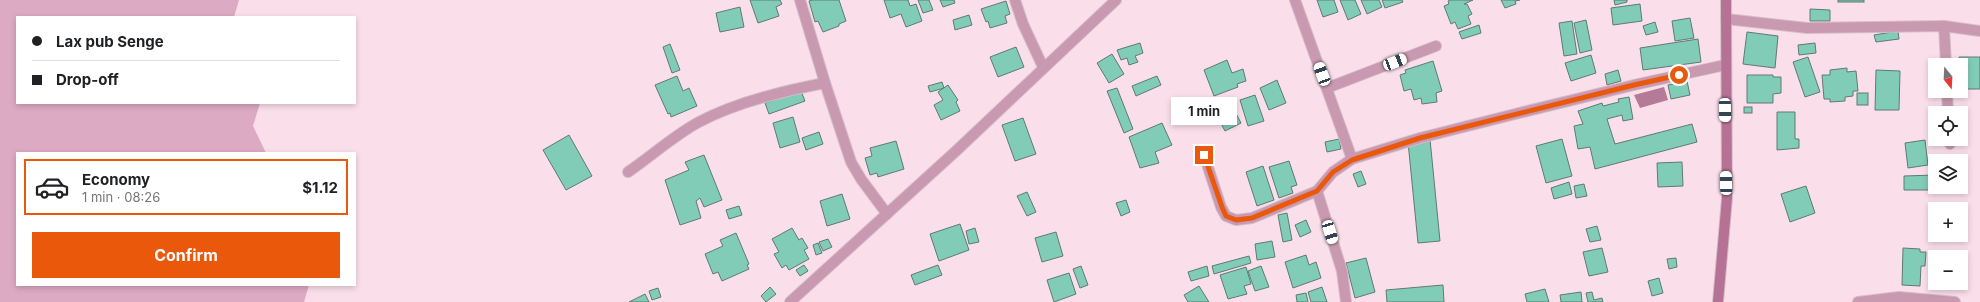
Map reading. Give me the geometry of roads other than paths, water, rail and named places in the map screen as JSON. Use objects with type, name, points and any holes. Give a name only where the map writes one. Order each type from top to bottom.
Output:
[{"type":"street","points":[[800,0],[851,162],[861,179],[887,214]]},
{"type":"street","points":[[1015,0],[1023,24],[1043,67]]},
{"type":"street","points":[[790,302],[887,214],[1116,0]]},
{"type":"street","points":[[1295,0],[1352,160]]},
{"type":"street","points":[[1718,302],[1726,198],[1726,0]]},
{"type":"street","points":[[1726,19],[1807,28],[1944,26],[1980,31]]},
{"type":"street","points":[[1944,26],[1946,58]]},
{"type":"street","points":[[1327,88],[1436,46]]},
{"type":"street","points":[[1204,155],[1226,216],[1236,220],[1252,218],[1317,191],[1333,172],[1352,160],[1420,138],[1634,85],[1725,66]]},
{"type":"street","points":[[628,172],[698,122],[728,109],[785,91],[825,83]]},
{"type":"street","points":[[1317,191],[1342,271],[1346,302]]},
{"type":"street","points":[[1858,302],[1900,297],[1956,302]]}]
